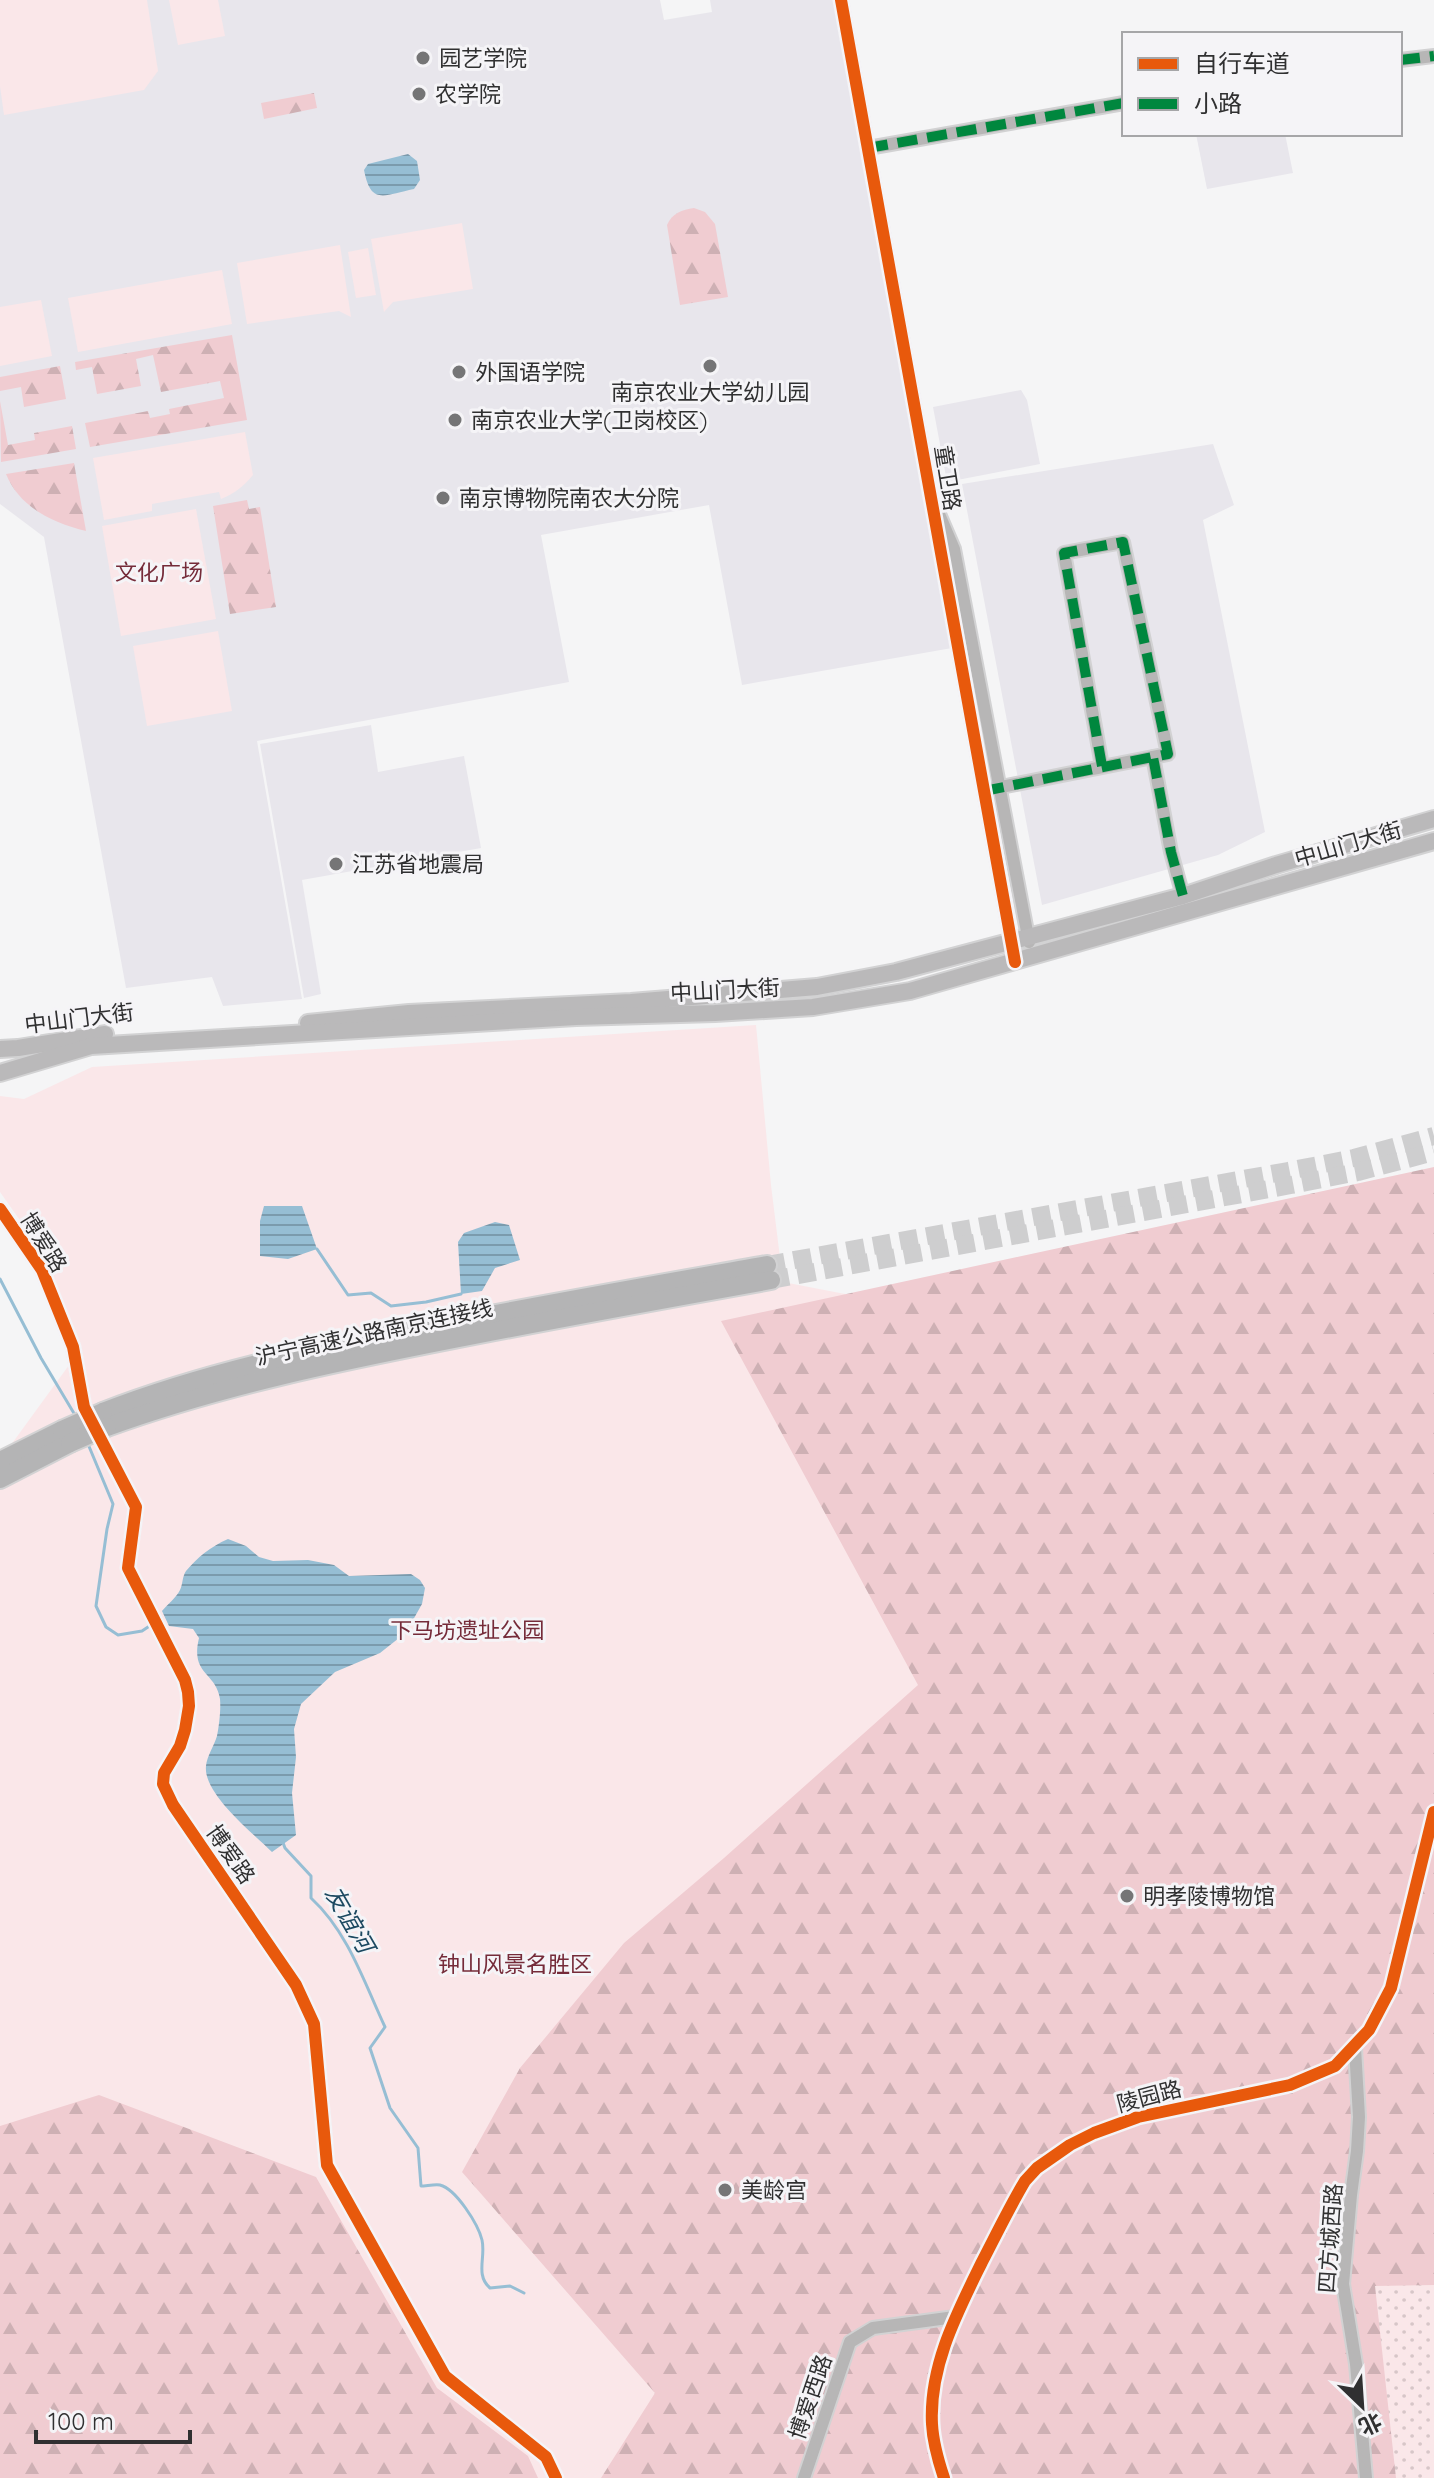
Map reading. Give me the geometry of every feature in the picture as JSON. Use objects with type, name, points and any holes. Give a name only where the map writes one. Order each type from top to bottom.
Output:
[{"type":"highway","name":"沪宁高速公路南京连接线","points":[[0,1461],[66,1437],[188,1382],[326,1347],[582,1298],[769,1273]]},
{"type":"highway","name":"沪宁高速公路南京连接线","points":[[0,1479],[66,1437]]},
{"type":"main road","name":"中山门大街","points":[[0,1049],[95,1034],[296,1024],[409,1013],[631,1002],[817,987],[896,972],[1011,943],[1183,896],[1434,819]]},
{"type":"main road","name":"中山门大街","points":[[0,1073],[91,1046],[576,1017],[813,1007],[910,991],[1434,841]]},
{"type":"street","name":"童卫路","points":[[841,0],[1015,962]]},
{"type":"street","points":[[1402,60],[1434,56]]},
{"type":"street","points":[[868,148],[1122,103]]},
{"type":"street","name":"童卫路","points":[[929,493],[954,549],[1033,958]]},
{"type":"street","points":[[984,791],[1168,754],[1123,542],[1064,553],[1102,766]]},
{"type":"street","points":[[1153,757],[1171,852],[1183,896]]},
{"type":"street","name":"博爱路","points":[[0,1209],[42,1270],[73,1347],[84,1407],[136,1507],[128,1568],[185,1680],[189,1706],[180,1746],[164,1773],[165,1790],[296,1985],[314,2024],[327,2165],[445,2376],[546,2457],[556,2478]]},
{"type":"street","name":"陵园路","points":[[944,2478],[931,2421],[940,2359],[955,2317],[1025,2181],[1037,2168],[1070,2145],[1094,2133],[1138,2117],[1290,2085],[1335,2066],[1355,2048],[1369,2030],[1391,1988],[1434,1812]]},
{"type":"street","name":"四方城西路","points":[[1355,2048],[1358,2140],[1343,2284],[1356,2364],[1366,2478]]},
{"type":"street","name":"博爱西路","points":[[804,2478],[850,2342],[873,2328],[955,2317]]},
{"type":"shaded area","name":"南京农业大学(卫岗校区)","points":[[0,0],[660,0],[664,20],[712,12],[710,0],[833,0],[952,648],[742,685],[709,505],[541,535],[569,682],[257,741],[302,999],[223,1006],[212,977],[126,988],[44,537],[0,504]]},
{"type":"shaded area","points":[[1196,136],[1285,136],[1293,173],[1207,189]]},
{"type":"shaded area","points":[[1021,390],[1027,400],[1040,464],[947,482],[933,407]]},
{"type":"shaded area","points":[[1213,444],[1234,505],[1203,520],[1265,832],[1218,855],[1042,905],[962,484]]},
{"type":"shaded area","name":"江苏省地震局","points":[[371,725],[378,772],[464,756],[481,848],[302,880],[321,994],[304,998],[260,744]]},
{"type":"green space","points":[[0,0],[147,0],[158,71],[144,90],[4,115],[0,86]]},
{"type":"green space","points":[[169,0],[218,0],[225,36],[178,45]]},
{"type":"green space","points":[[314,93],[317,108],[264,119],[261,103]]},
{"type":"green space","points":[[694,208],[705,212],[715,224],[728,297],[680,305],[667,225],[678,213]]},
{"type":"green space","points":[[462,223],[473,289],[393,302],[384,312],[371,239]]},
{"type":"green space","points":[[340,245],[351,317],[339,311],[247,324],[237,263]]},
{"type":"green space","points":[[368,248],[376,295],[356,298],[348,252]]},
{"type":"green space","points":[[222,270],[232,324],[78,352],[68,298]]},
{"type":"green space","points":[[41,300],[52,356],[0,366],[0,307]]},
{"type":"green space","points":[[232,335],[247,420],[90,447],[85,423],[148,411],[150,418],[170,414],[169,409],[224,398],[220,381],[161,392],[153,355],[136,359],[141,386],[97,394],[92,367],[76,370],[75,362]]},
{"type":"green space","points":[[60,366],[66,399],[24,407],[21,387],[0,391],[0,377]]},
{"type":"green space","points":[[0,401],[8,445],[35,440],[34,433],[72,426],[76,449],[1,462]]},
{"type":"green space","points":[[245,432],[253,475],[235,492],[221,499],[219,492],[152,504],[152,511],[104,520],[93,458]]},
{"type":"green space","points":[[74,463],[86,531],[62,524],[29,505],[6,474]]},
{"type":"green space","points":[[247,500],[249,509],[260,507],[276,607],[230,614],[213,506]]},
{"type":"green space","name":"文化广场","points":[[196,509],[216,619],[121,636],[102,526]]},
{"type":"green space","points":[[218,631],[232,711],[147,726],[133,646]]},
{"type":"green space","name":"钟山风景名胜区","points":[[756,1025],[783,1282],[845,1294],[1434,2478],[0,2478],[0,1460],[80,1350],[65,1306],[24,1226],[0,1192],[0,1096],[24,1099],[92,1067]]},
{"type":"green space","points":[[1434,1167],[1434,2478],[601,2478],[655,2393],[462,2172],[520,2068],[624,1943],[918,1685],[721,1321]]},
{"type":"green space","points":[[99,2095],[316,2177],[437,2388],[528,2456],[538,2478],[0,2478],[0,2126]]},
{"type":"green space","points":[[1434,2285],[1434,2478],[1396,2478],[1375,2286]]},
{"type":"water","points":[[408,154],[417,161],[420,180],[414,189],[387,195],[375,193],[364,170],[368,164]]},
{"type":"water","points":[[264,1206],[302,1206],[317,1249],[288,1259],[260,1256],[260,1221]]},
{"type":"water","points":[[495,1222],[509,1225],[520,1260],[495,1268],[482,1291],[461,1294],[458,1242],[464,1233]]},
{"type":"water","points":[[228,1539],[246,1546],[259,1557],[273,1561],[308,1560],[334,1565],[349,1576],[411,1574],[425,1588],[422,1604],[399,1638],[380,1653],[335,1672],[301,1704],[294,1729],[296,1757],[292,1793],[296,1835],[272,1852],[212,1789],[206,1766],[217,1736],[218,1690],[198,1659],[199,1638],[193,1629],[169,1626],[162,1611],[178,1593],[191,1566],[210,1549]]},
{"type":"waterway","points":[[317,1249],[348,1295],[371,1293],[391,1306],[461,1294]]},
{"type":"waterway","name":"友谊河","points":[[0,1279],[75,1415]]},
{"type":"waterway","name":"友谊河","points":[[88,1444],[113,1504],[96,1606],[106,1627],[118,1635],[142,1631],[151,1625]]},
{"type":"waterway","name":"友谊河","points":[[282,1840],[285,1848],[311,1876],[311,1898],[345,1942],[385,2027],[370,2048],[390,2108],[418,2148],[421,2186],[446,2188],[466,2208],[482,2240],[482,2272],[490,2288],[510,2286],[524,2293]]},
{"type":"tunnel","points":[[767,1265],[1288,1171],[1354,1158],[1434,1136]]},
{"type":"tunnel","points":[[771,1280],[1291,1185],[1434,1152]]},
{"type":"marked path","points":[[1402,60],[1434,56]]},
{"type":"marked path","points":[[868,148],[1122,103]]},
{"type":"marked path","points":[[1102,766],[1064,553],[1123,542],[1168,754],[1153,757],[1171,852],[1183,896]]},
{"type":"marked path","points":[[984,791],[1153,757]]},
{"type":"cycle path","points":[[841,0],[1015,962]]},
{"type":"cycle path","points":[[0,1209],[42,1270],[73,1347],[84,1407],[136,1507],[128,1568],[185,1680],[188,1692],[185,1730],[180,1746],[164,1773],[163,1784],[173,1805],[296,1985],[314,2024],[327,2165],[445,2376],[546,2457],[556,2478]]},
{"type":"cycle path","points":[[944,2478],[932,2424],[932,2402],[940,2361],[963,2301],[1025,2181],[1037,2168],[1070,2145],[1094,2133],[1138,2117],[1290,2085],[1335,2066],[1369,2030],[1391,1988],[1434,1812]]},
{"type":"place","name":"园艺学院","points":[[423,58]]},
{"type":"place","name":"农学院","points":[[419,94]]},
{"type":"place","name":"南京农业大学幼儿园","points":[[710,366]]},
{"type":"place","name":"外国语学院","points":[[459,372]]},
{"type":"place","name":"南京农业大学(卫岗校区)","points":[[455,420]]},
{"type":"place","name":"南京博物院南农大分院","points":[[443,498]]},
{"type":"place","name":"江苏省地震局","points":[[336,864]]},
{"type":"place","name":"明孝陵博物馆","points":[[1127,1896]]},
{"type":"place","name":"美龄宫","points":[[725,2190]]},
{"type":"park label","name":"下马坊遗址公园","points":[[467,1630]]}]
